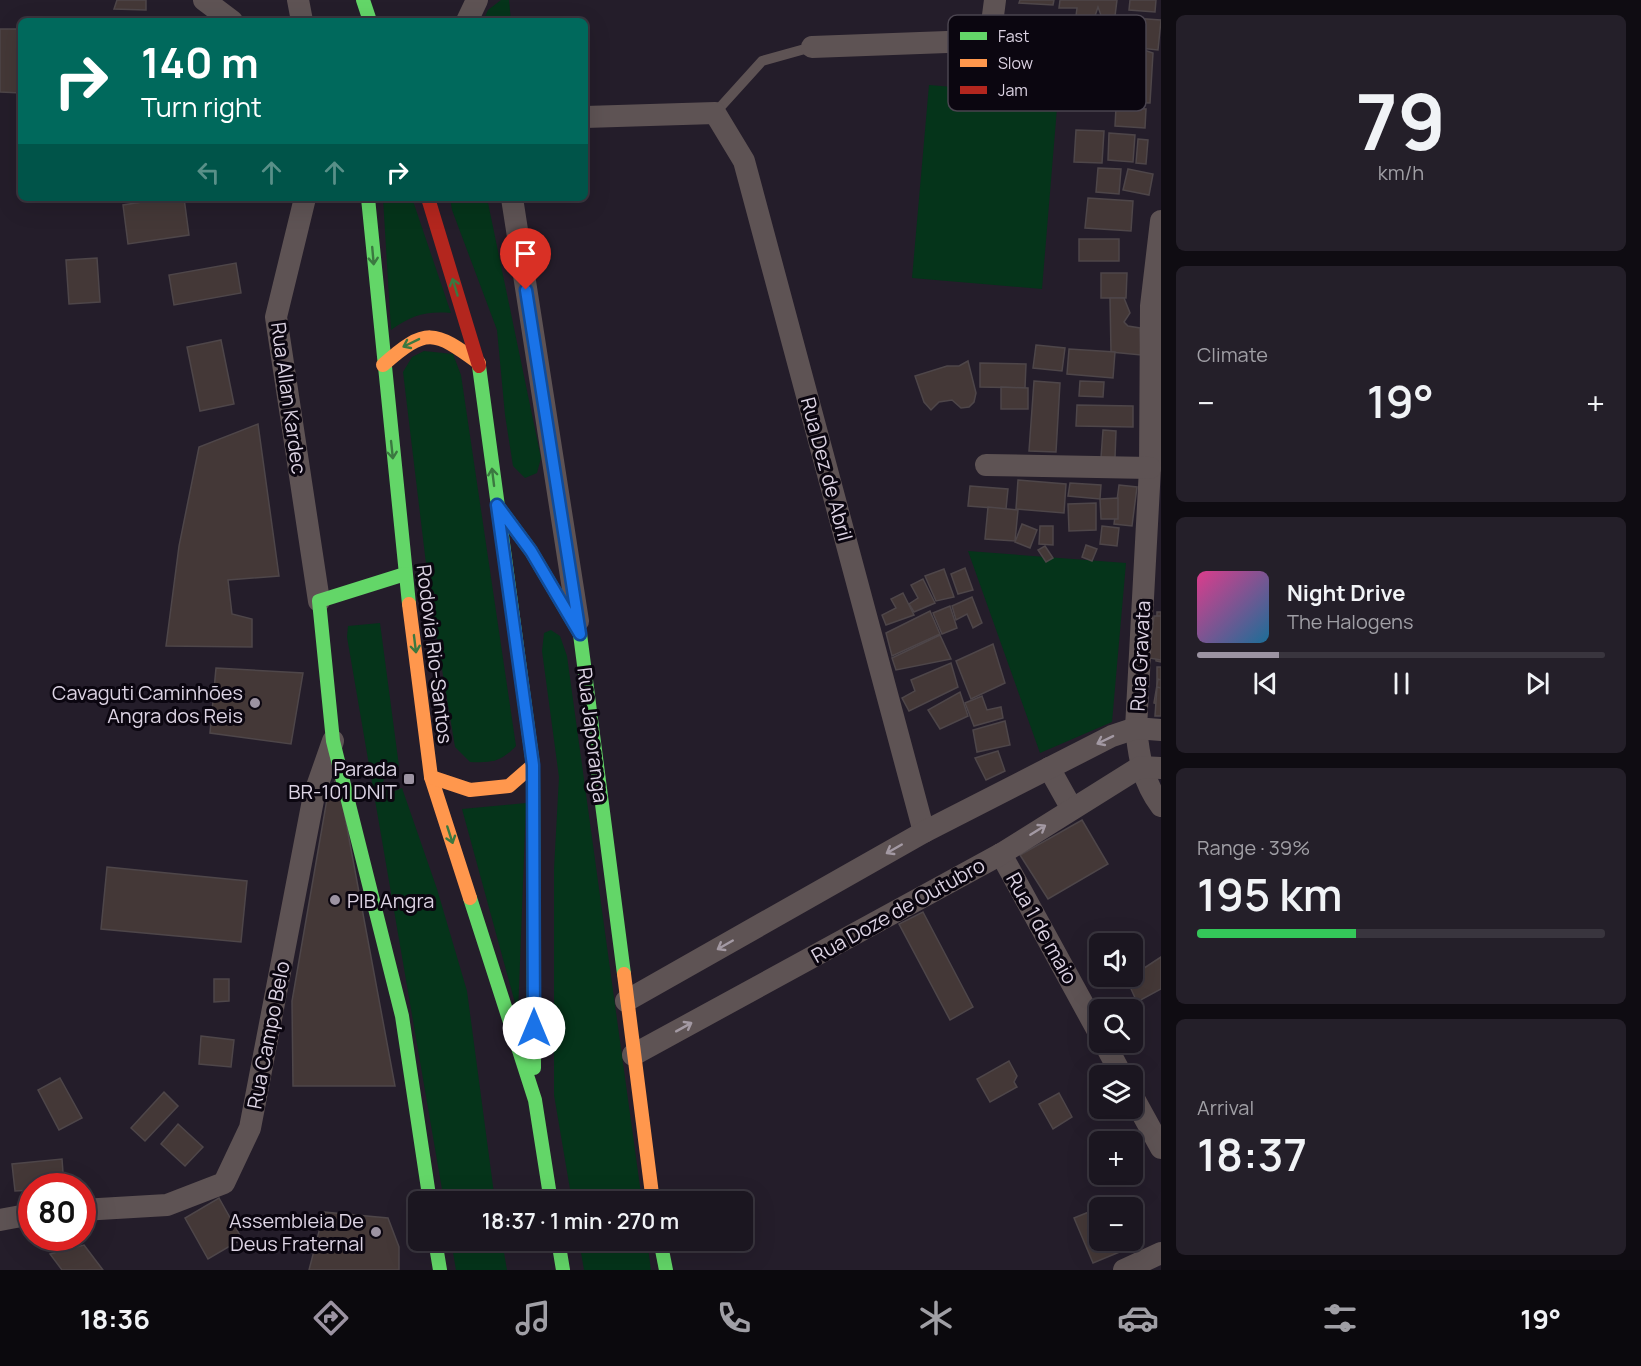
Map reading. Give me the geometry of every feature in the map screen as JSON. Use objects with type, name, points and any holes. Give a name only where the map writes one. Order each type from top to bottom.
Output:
[{"type":"main road","points":[[363,0],[369,18]]},
{"type":"main road","name":"Rodovia Rio-Santos","points":[[368,201],[405,574],[431,777],[535,1100]]},
{"type":"main road","name":"Rodovia Rio-Santos","points":[[429,201],[479,363],[533,765],[535,1100],[549,1191]]},
{"type":"main road","points":[[383,365],[408,342],[434,335],[452,343],[479,363]]},
{"type":"main road","points":[[497,505],[531,551],[580,634]]},
{"type":"main road","points":[[405,574],[319,601],[333,741],[402,1016],[428,1191]]},
{"type":"main road","name":"Rua Japoranga","points":[[580,634],[652,1191]]},
{"type":"main road","points":[[431,777],[470,790],[510,786],[533,765]]},
{"type":"main road","points":[[437,1251],[440,1270]]},
{"type":"main road","points":[[559,1251],[562,1270]]},
{"type":"main road","points":[[662,1251],[666,1270]]},
{"type":"street","points":[[204,0],[228,18]]},
{"type":"street","points":[[298,0],[301,18]]},
{"type":"street","points":[[468,18],[477,0]]},
{"type":"street","points":[[993,15],[995,0]]},
{"type":"street","points":[[812,47],[948,42]]},
{"type":"street","points":[[588,117],[715,114]]},
{"type":"street","name":"Rua Dez de Abril","points":[[715,114],[744,161],[924,832]]},
{"type":"street","name":"Rua Allan Kardec","points":[[304,201],[276,317],[319,601]]},
{"type":"street","name":"Rua Japoranga","points":[[512,201],[580,634]]},
{"type":"street","name":"Rua Gravata","points":[[1161,221],[1136,728],[1151,767],[1150,792],[1161,806]]},
{"type":"street","points":[[986,465],[1150,468]]},
{"type":"street","points":[[626,1001],[924,832],[1112,736],[1136,728],[1161,730]]},
{"type":"street","name":"Rua Campo Belo","points":[[96,1209],[167,1206],[224,1183],[250,1128],[314,795],[333,741]]},
{"type":"street","name":"Rua Doze de Outubro","points":[[633,1055],[1001,854],[1072,809],[1151,767]]},
{"type":"street","points":[[1049,768],[1072,809]]},
{"type":"street","name":"Rua 1 de maio","points":[[1001,854],[1089,1015]]},
{"type":"street","points":[[1143,1115],[1161,1148]]},
{"type":"street","points":[[0,1220],[18,1217]]},
{"type":"street","points":[[1124,1270],[1161,1253]]},
{"type":"lane","points":[[715,114],[762,61],[812,47]]},
{"type":"green space","points":[[501,0],[509,0],[511,18],[484,18],[488,10]]},
{"type":"green space","points":[[929,85],[948,87],[948,111],[1057,111],[1042,289],[912,278]]},
{"type":"green space","points":[[383,201],[413,201],[451,313],[419,315],[391,330]]},
{"type":"green space","points":[[450,201],[488,201],[541,458],[537,473],[525,478],[513,466],[505,415],[497,330]]},
{"type":"green space","points":[[424,351],[453,354],[461,375],[516,746],[505,755],[490,762],[470,762],[455,747],[430,597],[403,372],[412,357]]},
{"type":"green space","points":[[968,551],[1126,563],[1112,722],[1040,753]]},
{"type":"green space","points":[[380,623],[399,766],[387,769],[382,786],[395,791],[402,788],[437,889],[467,991],[494,1191],[442,1191],[347,637],[348,626]]},
{"type":"green space","points":[[551,630],[560,636],[567,656],[641,1191],[570,1191],[554,1095],[554,869],[559,777],[542,651],[544,633]]},
{"type":"green space","points":[[526,803],[518,1014],[462,809]]},
{"type":"green space","points":[[453,1251],[504,1251],[507,1270],[456,1270]]},
{"type":"green space","points":[[581,1251],[648,1251],[651,1270],[584,1270]]},
{"type":"building","points":[[117,0],[146,0],[146,10],[114,9]]},
{"type":"building","points":[[1020,0],[1054,0],[1053,5],[1019,3]]},
{"type":"building","points":[[1060,0],[1117,0],[1115,15],[1101,15],[1098,7],[1095,15],[1076,15],[1077,8],[1059,8]]},
{"type":"building","points":[[1130,0],[1156,0],[1155,12],[1129,10]]},
{"type":"building","points":[[1146,19],[1161,20],[1158,50],[1146,49]]},
{"type":"building","points":[[0,29],[18,29],[18,93],[0,92]]},
{"type":"building","points":[[1146,51],[1153,53],[1150,103],[1146,103]]},
{"type":"building","points":[[1116,111],[1146,111],[1145,128],[1115,126]]},
{"type":"building","points":[[1076,130],[1104,131],[1102,163],[1074,162]]},
{"type":"building","points":[[1109,133],[1135,135],[1133,162],[1108,160]]},
{"type":"building","points":[[1138,139],[1148,140],[1146,164],[1136,163]]},
{"type":"building","points":[[1098,168],[1121,169],[1119,194],[1096,192]]},
{"type":"building","points":[[1128,169],[1153,174],[1149,195],[1123,190]]},
{"type":"building","points":[[1088,198],[1133,201],[1131,231],[1085,228]]},
{"type":"building","points":[[149,201],[184,201],[189,235],[128,244],[123,205]]},
{"type":"building","points":[[1079,239],[1119,239],[1119,261],[1079,261]]},
{"type":"building","points":[[97,258],[100,302],[69,304],[66,260]]},
{"type":"building","points":[[236,263],[241,293],[174,305],[169,275]]},
{"type":"building","points":[[1101,273],[1127,273],[1126,298],[1101,298]]},
{"type":"building","points":[[1110,298],[1124,298],[1130,313],[1124,322],[1128,326],[1140,328],[1141,355],[1111,352]]},
{"type":"building","points":[[221,340],[234,404],[200,411],[187,347]]},
{"type":"building","points":[[1036,345],[1065,348],[1062,371],[1033,368]]},
{"type":"building","points":[[1069,349],[1115,352],[1113,378],[1067,374]]},
{"type":"building","points":[[968,361],[976,393],[974,402],[969,407],[961,408],[952,400],[939,402],[931,410],[924,402],[915,376],[947,366],[959,366]]},
{"type":"building","points":[[980,363],[1026,364],[1025,388],[980,387]]},
{"type":"building","points":[[1034,381],[1060,383],[1056,452],[1029,451]]},
{"type":"building","points":[[1080,381],[1104,382],[1103,397],[1079,396]]},
{"type":"building","points":[[1001,387],[1028,388],[1028,409],[1001,409]]},
{"type":"building","points":[[1077,405],[1133,406],[1133,427],[1076,426]]},
{"type":"building","points":[[258,424],[279,576],[228,580],[232,614],[252,619],[252,647],[166,646],[179,546],[199,447]]},
{"type":"building","points":[[1103,430],[1116,431],[1115,458],[1101,458]]},
{"type":"building","points":[[1018,480],[1066,484],[1064,513],[1016,509]]},
{"type":"building","points":[[1070,483],[1101,485],[1100,499],[1068,496]]},
{"type":"building","points":[[1119,485],[1137,487],[1132,526],[1114,524]]},
{"type":"building","points":[[970,486],[1008,489],[1006,509],[968,506]]},
{"type":"building","points":[[1118,498],[1118,519],[1101,519],[1100,499]]},
{"type":"building","points":[[1096,503],[1096,530],[1069,531],[1068,504]]},
{"type":"building","points":[[988,507],[1018,510],[1015,541],[985,539]]},
{"type":"building","points":[[1022,524],[1037,530],[1030,548],[1015,542]]},
{"type":"building","points":[[1040,526],[1053,526],[1053,545],[1039,544]]},
{"type":"building","points":[[1102,526],[1119,528],[1117,546],[1100,544]]},
{"type":"building","points":[[1086,545],[1097,549],[1092,561],[1082,557]]},
{"type":"building","points":[[1045,546],[1053,558],[1046,562],[1038,550]]},
{"type":"building","points":[[965,568],[973,590],[958,594],[951,574]]},
{"type":"building","points":[[944,569],[954,597],[936,601],[925,576]]},
{"type":"building","points":[[923,579],[935,603],[914,612],[909,604],[918,598],[911,585]]},
{"type":"building","points":[[903,593],[914,615],[886,625],[882,615],[896,608],[891,599]]},
{"type":"building","points":[[972,597],[982,623],[973,628],[967,614],[956,620],[952,606]]},
{"type":"building","points":[[950,606],[957,628],[942,634],[933,613]]},
{"type":"building","points":[[930,611],[940,634],[892,656],[886,633]]},
{"type":"building","points":[[1157,612],[1161,612],[1161,662],[1156,661]]},
{"type":"building","points":[[1154,616],[1161,616],[1161,660],[1149,658]]},
{"type":"building","points":[[940,635],[951,659],[896,670],[892,658]]},
{"type":"building","points":[[993,644],[1005,683],[971,699],[956,661]]},
{"type":"building","points":[[951,663],[958,687],[909,711],[902,698],[915,691],[911,680]]},
{"type":"building","points":[[1157,667],[1161,667],[1161,693],[1157,693]]},
{"type":"building","name":"Cavaguti Caminhões Angra dos Reis","points":[[216,668],[303,673],[291,744],[210,733]]},
{"type":"building","points":[[1158,679],[1161,680],[1161,705],[1154,703]]},
{"type":"building","points":[[1157,687],[1161,688],[1161,716],[1155,716]]},
{"type":"building","points":[[960,692],[968,716],[940,729],[928,710]]},
{"type":"building","points":[[982,696],[987,710],[1001,707],[1003,718],[974,726],[965,703]]},
{"type":"building","points":[[1005,721],[1010,745],[977,752],[973,730]]},
{"type":"building","points":[[998,751],[1005,771],[986,780],[975,758]]},
{"type":"building","name":"PIB Angra","points":[[338,775],[395,1086],[293,1086],[292,1001],[327,799]]},
{"type":"building","points":[[1082,820],[1108,864],[1048,899],[1020,855]]},
{"type":"building","points":[[107,867],[247,881],[241,942],[101,929]]},
{"type":"building","points":[[923,912],[973,1007],[950,1020],[899,924]]},
{"type":"building","points":[[1161,957],[1161,989],[1143,999],[1136,999],[1130,987],[1143,987],[1143,969]]},
{"type":"building","points":[[214,979],[229,979],[229,1001],[214,1002]]},
{"type":"building","points":[[201,1036],[234,1040],[231,1067],[199,1064]]},
{"type":"building","points":[[1009,1061],[1017,1076],[1014,1082],[1017,1087],[990,1102],[977,1079]]},
{"type":"building","points":[[60,1078],[82,1118],[59,1130],[38,1090]]},
{"type":"building","points":[[164,1092],[178,1106],[145,1141],[131,1128]]},
{"type":"building","points":[[1059,1093],[1072,1117],[1053,1129],[1039,1104]]},
{"type":"building","points":[[178,1124],[203,1147],[185,1166],[161,1144]]},
{"type":"building","points":[[62,1159],[63,1173],[18,1173],[18,1191],[15,1191],[12,1164]]},
{"type":"building","points":[[219,1198],[242,1239],[208,1259],[185,1218]]},
{"type":"building","points":[[324,1212],[388,1218],[399,1247],[399,1270],[309,1270]]},
{"type":"building","points":[[1089,1212],[1089,1251],[1122,1251],[1093,1263],[1074,1218]]},
{"type":"building","points":[[61,1251],[89,1251],[103,1270],[62,1270],[50,1254]]},
{"type":"traffic: fast","points":[[363,0],[369,18]]},
{"type":"traffic: fast","points":[[368,201],[409,604]]},
{"type":"traffic: fast","points":[[479,366],[533,765],[534,1068]]},
{"type":"traffic: fast","points":[[497,505],[531,551],[580,634],[624,974]]},
{"type":"traffic: fast","points":[[405,574],[319,601],[333,741],[402,1016],[428,1191]]},
{"type":"traffic: fast","points":[[470,898],[535,1100],[549,1191]]},
{"type":"traffic: fast","points":[[437,1251],[440,1270]]},
{"type":"traffic: fast","points":[[560,1251],[563,1270]]},
{"type":"traffic: fast","points":[[662,1251],[666,1270]]},
{"type":"traffic: slow","points":[[383,365],[410,344],[430,337],[451,344],[479,363]]},
{"type":"traffic: slow","points":[[409,604],[431,777],[470,898]]},
{"type":"traffic: slow","points":[[431,777],[470,790],[509,786],[533,765]]},
{"type":"traffic: slow","points":[[624,974],[652,1191]]},
{"type":"traffic: jam","points":[[429,201],[479,366]]},
{"type":"place","name":"Cavaguti Caminhões Angra dos Reis","points":[[255,703]]},
{"type":"place","name":"Parada BR-101 DNIT","points":[[409,779]]},
{"type":"place","name":"PIB Angra","points":[[335,900]]},
{"type":"place","name":"Assembleia De Deus Fraternal","points":[[376,1232]]},
{"type":"route","points":[[526,290],[580,634],[531,551],[497,505],[533,765],[534,1028]]}]
